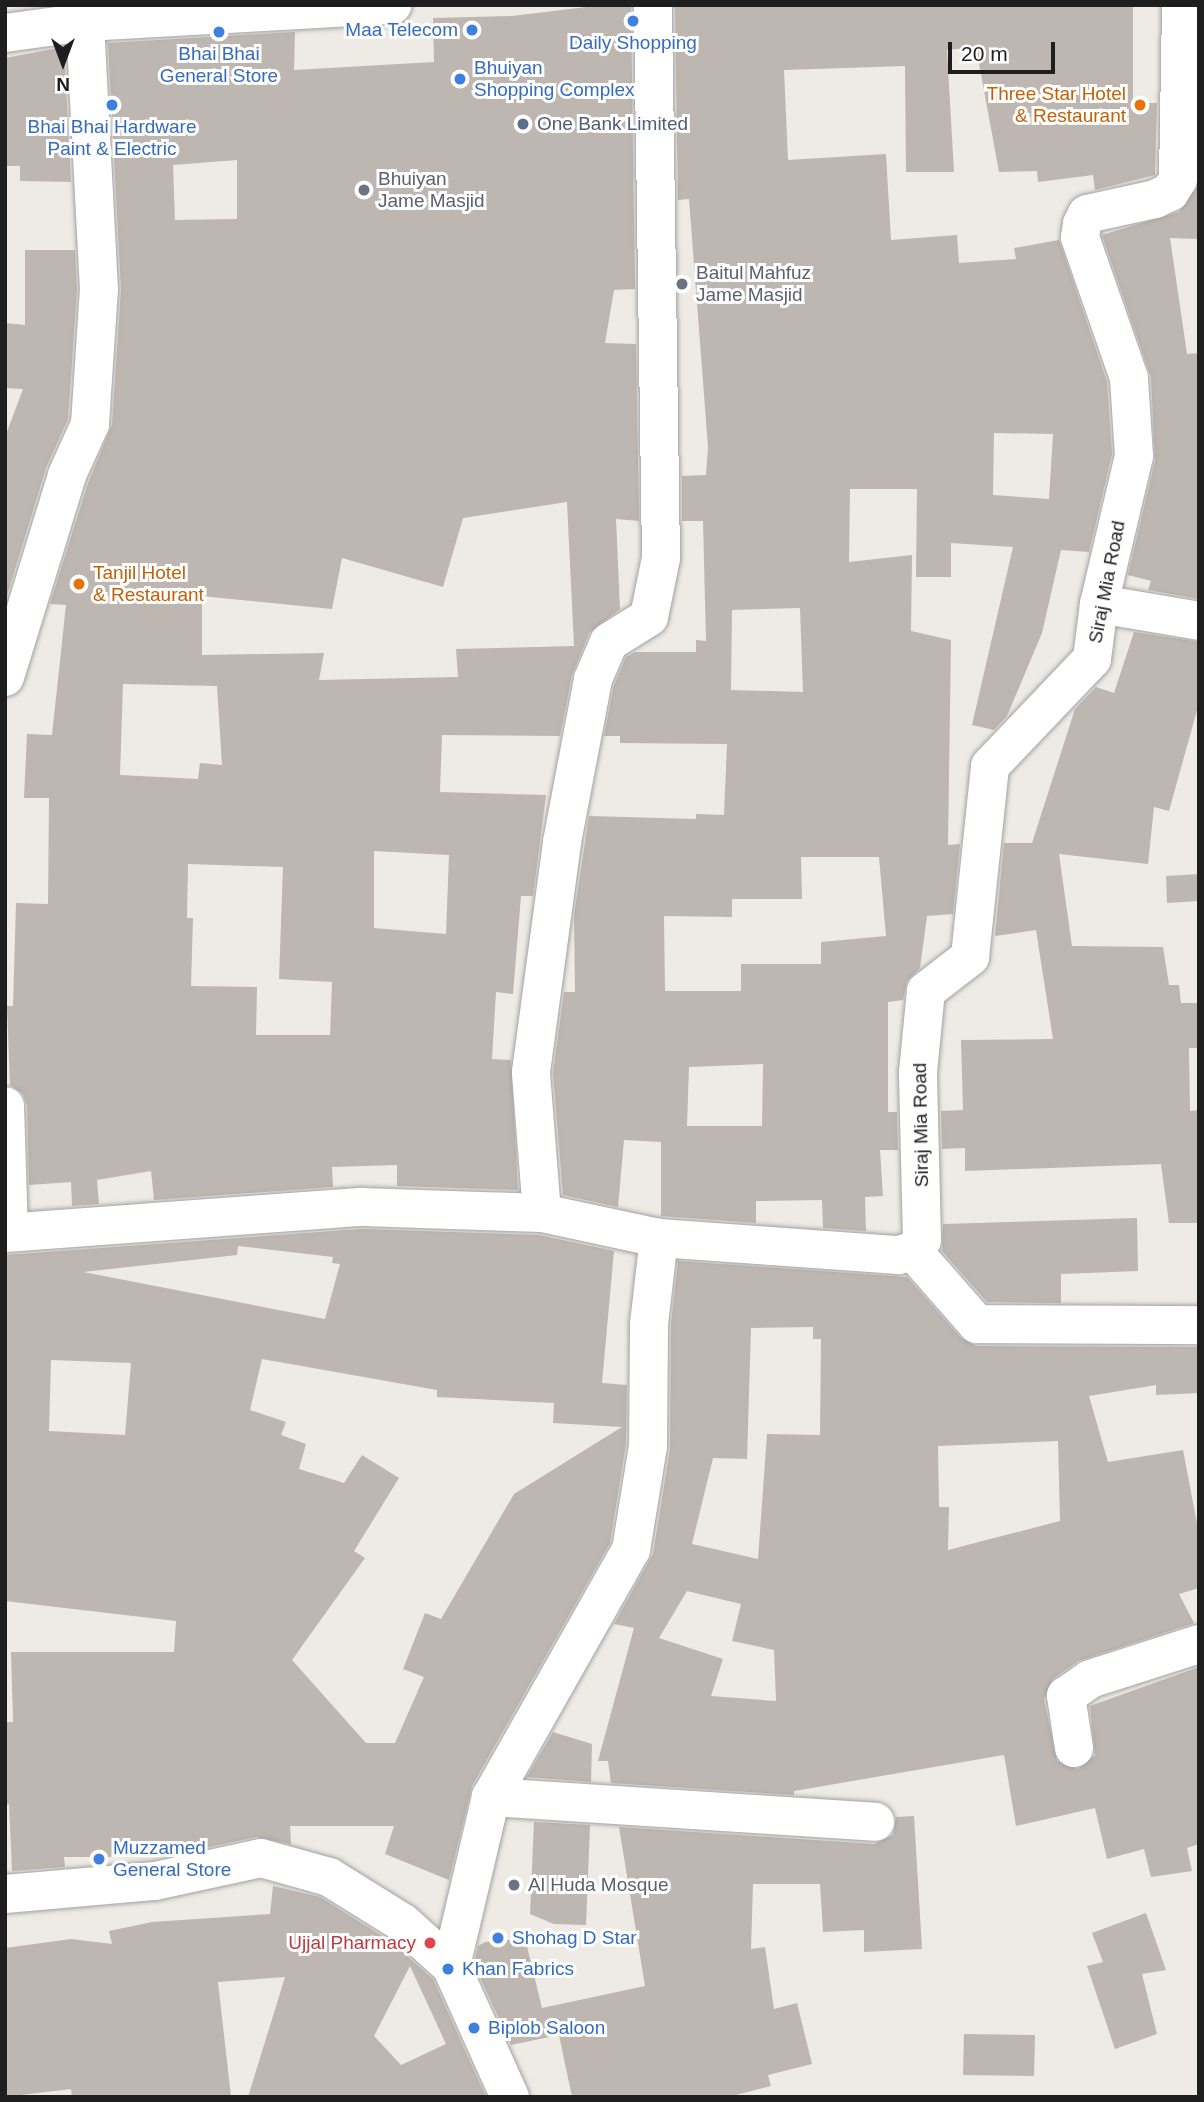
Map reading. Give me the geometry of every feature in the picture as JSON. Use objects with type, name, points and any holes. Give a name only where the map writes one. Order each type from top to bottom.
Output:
[{"type":"street","points":[[5,33],[85,22],[393,5]]},
{"type":"street","points":[[542,1213],[531,1072],[562,842],[593,679],[610,642],[649,617],[661,558],[653,5]]},
{"type":"street","name":"Siraj Mia Road","points":[[913,1251],[922,1240],[918,1072],[926,991],[970,957],[990,766],[1085,671],[1092,659],[1099,604],[1134,456],[1129,378],[1080,237],[1082,224],[1087,214],[1155,199],[1170,192],[1178,179],[1181,5]]},
{"type":"street","points":[[8,657],[67,475],[90,424],[99,290],[85,22]]},
{"type":"street","points":[[1099,604],[1199,621]]},
{"type":"street","points":[[5,1107],[7,1233],[362,1207],[542,1213],[659,1238],[898,1255],[913,1251],[977,1324],[1199,1325]]},
{"type":"street","points":[[451,1966],[491,1797],[631,1550],[648,1446],[649,1324],[659,1238]]},
{"type":"street","points":[[1074,1748],[1066,1696],[1090,1679],[1199,1644]]},
{"type":"street","points":[[491,1797],[875,1822]]},
{"type":"street","points":[[5,1894],[155,1881],[261,1858],[329,1877],[402,1923],[451,1966],[510,2097]]},
{"type":"building","points":[[603,5],[631,5],[635,289],[614,290],[605,343],[636,344],[639,521],[616,519],[620,609],[589,633],[572,675],[560,736],[442,735],[440,792],[546,795],[533,896],[521,896],[513,994],[496,992],[492,1059],[511,1060],[518,1190],[397,1186],[397,1165],[332,1167],[333,1187],[154,1200],[151,1171],[97,1180],[99,1204],[72,1206],[71,1182],[29,1185],[27,1105],[23,1094],[10,1085],[7,1006],[13,1006],[16,903],[48,904],[49,798],[24,798],[27,734],[52,735],[66,605],[50,604],[88,483],[112,425],[121,289],[108,43],[295,32],[294,70],[434,62],[433,18],[512,16]],"holes":[[[237,160],[237,219],[175,220],[173,165]],[[567,502],[574,646],[456,649],[458,677],[319,680],[324,653],[202,655],[202,596],[332,609],[342,558],[443,587],[463,518]],[[123,684],[217,686],[222,765],[200,763],[198,779],[120,775]],[[374,851],[449,855],[446,934],[374,928]],[[188,864],[283,867],[279,979],[332,982],[330,1035],[256,1035],[257,987],[191,986],[193,918],[187,918]]]},
{"type":"building","points":[[675,5],[1133,5],[1133,103],[1157,103],[1155,175],[1095,190],[1093,175],[1038,182],[1037,171],[999,172],[976,47],[947,50],[954,172],[906,172],[905,66],[784,70],[788,160],[886,154],[891,240],[957,235],[959,263],[1016,259],[1014,248],[1059,240],[1107,382],[1112,454],[1089,552],[1061,550],[1042,633],[1007,716],[994,730],[972,725],[1013,547],[951,543],[951,577],[916,577],[917,489],[850,489],[849,562],[912,555],[911,631],[951,640],[948,845],[960,844],[953,914],[927,916],[920,968],[907,981],[903,1000],[888,1002],[888,1112],[897,1112],[898,1150],[880,1150],[883,1196],[865,1197],[866,1231],[823,1228],[822,1200],[756,1201],[756,1223],[661,1216],[661,1142],[624,1140],[618,1207],[563,1195],[553,1073],[564,992],[575,992],[574,915],[589,816],[696,819],[696,814],[724,815],[727,744],[620,743],[620,736],[604,736],[614,685],[626,657],[635,652],[696,652],[696,640],[706,641],[703,521],[682,521],[682,476],[706,475],[708,447],[689,199],[678,200]],"holes":[[[994,433],[1053,434],[1049,499],[993,495]],[[800,608],[803,692],[731,690],[732,610]],[[801,857],[879,857],[886,936],[821,942],[821,964],[741,964],[741,991],[665,991],[664,916],[732,917],[732,899],[802,899]],[[763,1064],[762,1126],[687,1126],[689,1067]]]},
{"type":"building","points":[[64,47],[71,182],[20,181],[20,166],[5,166],[5,58]]},
{"type":"building","points":[[1199,184],[1199,239],[1170,238],[1187,354],[1199,353],[1199,599],[1148,590],[1151,581],[1128,575],[1155,461],[1151,377],[1102,235],[1179,212]]},
{"type":"building","points":[[25,250],[75,250],[77,290],[68,419],[46,468],[5,602],[5,437],[23,389],[5,388],[5,323],[25,325]]},
{"type":"building","points":[[1134,632],[1199,642],[1199,703],[1169,811],[1154,807],[1148,864],[1059,854],[1072,946],[1163,947],[1169,985],[1179,985],[1181,1003],[1199,1003],[1199,1048],[1189,1048],[1190,1111],[1199,1110],[1199,1223],[1169,1223],[1161,1164],[965,1171],[965,1148],[942,1149],[941,1111],[963,1110],[961,1040],[1053,1039],[1036,930],[995,936],[1004,843],[1032,843],[1075,709],[1096,687],[1114,693]]},
{"type":"building","points":[[1199,874],[1199,901],[1167,903],[1166,876]]},
{"type":"building","points":[[1137,1218],[1138,1271],[1061,1274],[1061,1303],[987,1302],[942,1251],[943,1224]]},
{"type":"building","points":[[362,1229],[539,1235],[614,1251],[602,1383],[627,1385],[626,1444],[610,1543],[472,1786],[449,1880],[385,1854],[394,1826],[290,1826],[291,1844],[256,1837],[162,1857],[64,1857],[65,1867],[12,1871],[9,1804],[5,1805],[5,1722],[13,1722],[11,1652],[174,1652],[176,1621],[5,1601],[5,1255]],"holes":[[[238,1246],[333,1257],[332,1263],[340,1264],[325,1319],[83,1272],[237,1255]],[[262,1359],[437,1390],[437,1397],[554,1403],[553,1423],[622,1427],[514,1494],[441,1619],[425,1613],[403,1669],[424,1677],[395,1743],[366,1743],[292,1660],[365,1558],[354,1551],[399,1478],[362,1455],[344,1483],[299,1469],[306,1444],[281,1435],[286,1422],[250,1410]],[[51,1360],[131,1363],[125,1435],[49,1431]]]},
{"type":"building","points":[[678,1261],[907,1277],[961,1338],[976,1346],[1197,1347],[1199,1393],[1156,1395],[1156,1385],[1089,1396],[1108,1462],[1183,1450],[1199,1534],[1199,1588],[1179,1594],[1194,1623],[1078,1661],[1053,1679],[1044,1699],[1057,1761],[1078,1769],[1095,1755],[1090,1706],[1199,1667],[1199,1844],[1187,1848],[1192,1871],[1151,1877],[1144,1849],[1107,1859],[1095,1808],[1016,1826],[1004,1755],[794,1791],[794,1795],[611,1783],[608,1761],[598,1761],[634,1628],[614,1624],[653,1554],[670,1449],[671,1324]],"holes":[[[813,1327],[813,1339],[821,1339],[820,1435],[767,1434],[758,1559],[692,1544],[713,1458],[747,1459],[751,1328]],[[1058,1441],[1060,1521],[948,1550],[949,1507],[939,1507],[938,1446]],[[687,1591],[741,1604],[732,1641],[774,1650],[776,1701],[711,1696],[723,1659],[659,1638]]]},
{"type":"building","points":[[553,1732],[592,1744],[591,1782],[527,1777]]},
{"type":"building","points":[[914,1816],[922,1949],[864,1952],[864,1930],[823,1932],[820,1884],[753,1884],[751,1949],[765,1947],[774,2009],[797,2003],[812,2064],[768,2075],[771,2086],[728,2097],[572,2097],[559,2035],[511,2045],[474,1964],[478,1946],[485,1942],[525,1938],[542,2008],[645,1986],[619,1827],[874,1844],[893,1835],[896,1817]]},
{"type":"building","points":[[534,1822],[590,1825],[586,1925],[554,1924],[530,1914]]},
{"type":"building","points":[[273,1886],[320,1897],[390,1941],[433,1979],[486,2097],[248,2097],[285,1977],[218,1982],[231,2097],[72,2097],[71,2089],[5,2097],[5,1948],[71,1939],[112,1944],[109,1931],[152,1922],[270,1914]],"holes":[[[410,1966],[446,2044],[401,2065],[374,2036]]]},
{"type":"building","points":[[1146,1913],[1166,1970],[1142,1974],[1157,2034],[1115,2049],[1087,1966],[1103,1962],[1092,1933]]},
{"type":"building","points":[[964,2034],[1035,2035],[1034,2076],[963,2075]]},
{"type":"place","name":"Daily Shopping","points":[[633,21]]},
{"type":"place","name":"Maa Telecom","points":[[472,30]]},
{"type":"place","name":"Bhai Bhai General Store","points":[[219,32]]},
{"type":"place","name":"Bhuiyan Shopping Complex","points":[[460,79]]},
{"type":"place","name":"Bhai Bhai Hardware Paint & Electric","points":[[112,105]]},
{"type":"place","name":"Three Star Hotel & Restaurant","points":[[1140,105]]},
{"type":"place","name":"One Bank Limited","points":[[523,124]]},
{"type":"place","name":"Bhuiyan Jame Masjid","points":[[364,190]]},
{"type":"place","name":"Baitul Mahfuz Jame Masjid","points":[[682,284]]},
{"type":"place","name":"Tanjil Hotel & Restaurant","points":[[79,584]]},
{"type":"place","name":"Muzzamed General Store","points":[[99,1859]]},
{"type":"place","name":"Al Huda Mosque","points":[[514,1885]]},
{"type":"place","name":"Shohag D Star","points":[[498,1938]]},
{"type":"place","name":"Ujjal Pharmacy","points":[[430,1943]]},
{"type":"place","name":"Khan Fabrics","points":[[448,1969]]},
{"type":"place","name":"Biplob Saloon","points":[[474,2028]]}]
